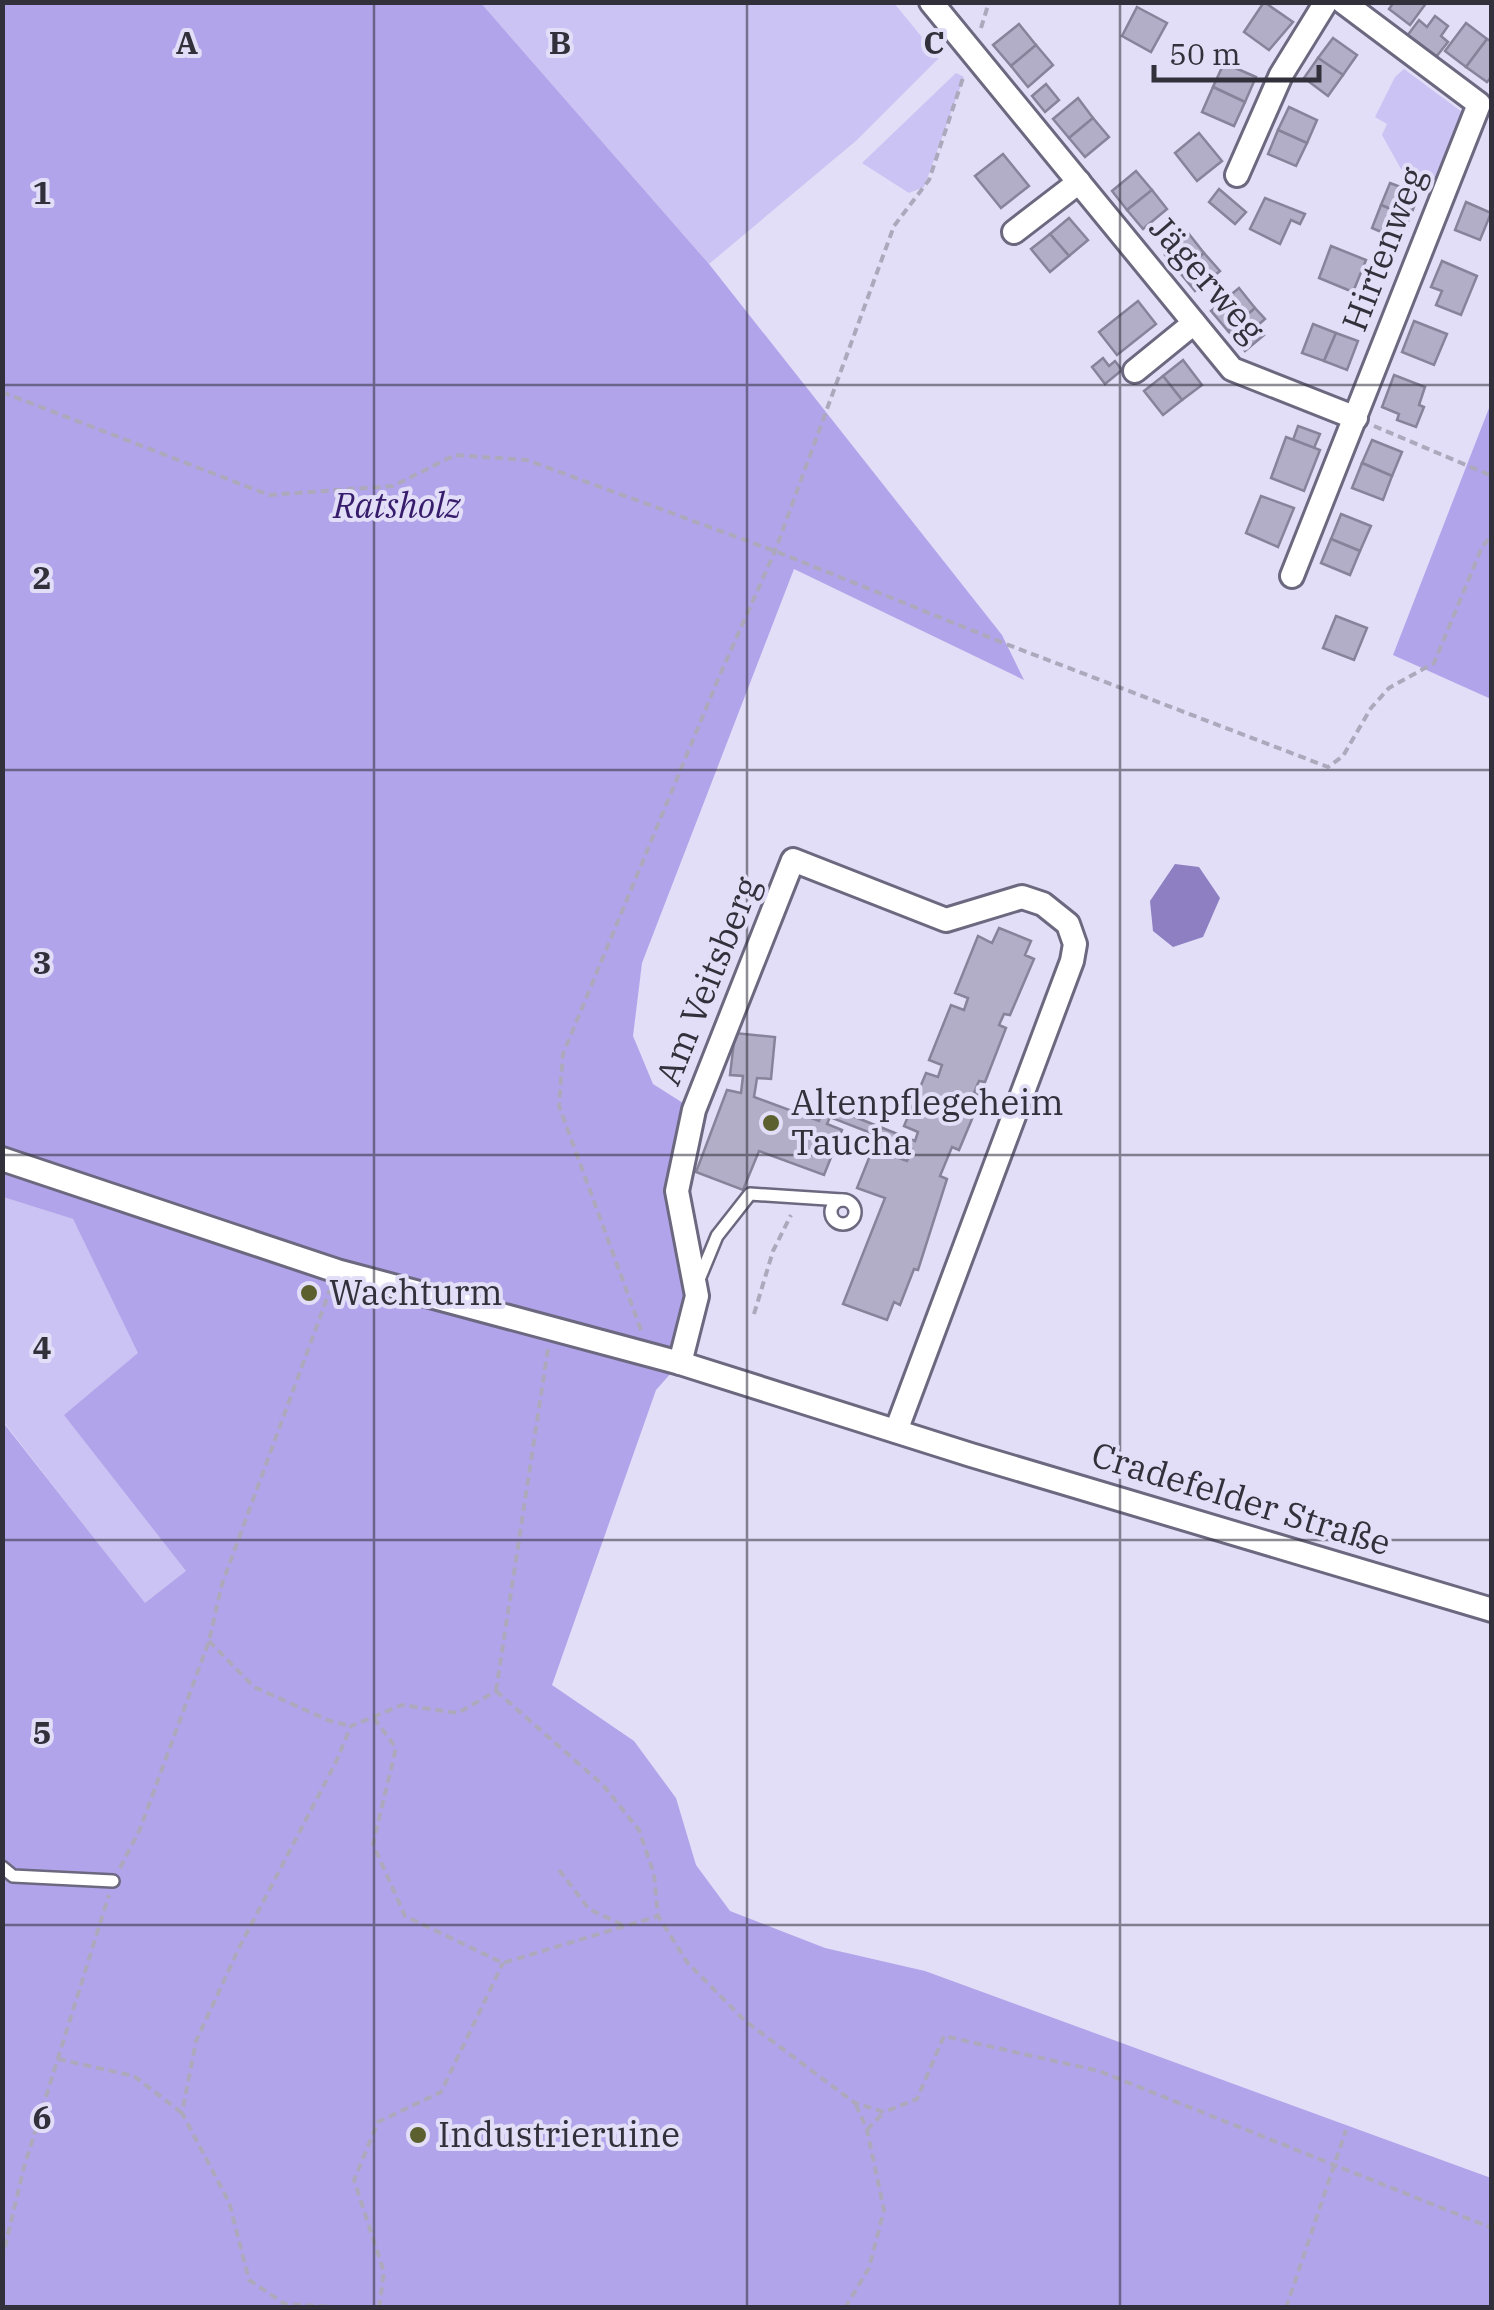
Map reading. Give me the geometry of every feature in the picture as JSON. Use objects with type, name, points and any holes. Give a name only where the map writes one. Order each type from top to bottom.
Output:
[{"type":"street","name":"Jägerweg","points":[[932,2],[1232,369],[1356,418]]},
{"type":"street","points":[[1237,174],[1281,75],[1326,2]]},
{"type":"street","name":"Hirtenweg","points":[[1292,576],[1479,104],[1343,2]]},
{"type":"street","points":[[1014,232],[1079,182]]},
{"type":"street","points":[[1135,370],[1194,323]]},
{"type":"street","name":"Am Veitsberg","points":[[680,1363],[696,1286],[676,1191],[694,1110],[793,860],[946,920],[1022,897],[1044,904],[1068,924],[1074,944],[1072,961],[896,1432]]},
{"type":"street","points":[[2,1159],[337,1270],[648,1353],[896,1432]]},
{"type":"street","name":"Cradefelder Straße","points":[[896,1432],[1492,1610]]},
{"type":"lane","points":[[696,1286],[717,1236],[750,1194],[842,1200]]},
{"type":"lane","points":[[2,1866],[13,1876],[113,1881]]},
{"type":"path","points":[[648,1353],[559,1106],[563,1054],[775,551],[894,226],[929,180],[972,52]]},
{"type":"path","points":[[2,392],[270,496],[393,486],[454,455],[527,460],[775,551],[1328,767],[1344,756],[1371,708],[1389,688],[1434,663],[1482,547],[1492,535]]},
{"type":"path","points":[[1356,418],[1492,476]]},
{"type":"path","points":[[754,1314],[772,1251],[800,1197]]},
{"type":"path","points":[[2,2260],[24,2167],[113,1881],[140,1828],[209,1641],[222,1584],[337,1270]]},
{"type":"path","points":[[496,1691],[551,1327]]},
{"type":"path","points":[[209,1641],[254,1686],[330,1721],[351,1726],[402,1706],[458,1713],[496,1691]]},
{"type":"path","points":[[496,1691],[603,1785],[639,1830],[654,1874],[658,1916],[687,1962],[744,2020],[855,2103],[884,2112]]},
{"type":"path","points":[[374,1717],[396,1748],[373,1844],[405,1916],[503,1963],[658,1916]]},
{"type":"path","points":[[182,2113],[196,2042],[351,1726]]},
{"type":"path","points":[[559,1870],[590,1909],[625,1926]]},
{"type":"path","points":[[409,1928],[415,1921]]},
{"type":"path","points":[[379,2308],[384,2272],[354,2180],[378,2122],[441,2092],[503,1963]]},
{"type":"path","points":[[868,2130],[884,2112],[917,2098],[944,2036],[1099,2072],[1492,2228]]},
{"type":"path","points":[[58,2060],[134,2076],[182,2113],[229,2202],[249,2280],[284,2304],[353,2308]]},
{"type":"path","points":[[845,2308],[869,2268],[884,2210],[868,2130],[855,2103]]},
{"type":"path","points":[[394,2115],[398,2122]]},
{"type":"path","points":[[1286,2308],[1346,2130]]},
{"type":"shaded area","points":[[481,3],[894,3],[939,58],[857,140],[709,264]]},
{"type":"shaded area","points":[[1404,69],[1466,115],[1438,188],[1401,169],[1382,135],[1387,124],[1375,117],[1395,77]]},
{"type":"shaded area","points":[[956,73],[964,77],[924,187],[909,193],[862,163]]},
{"type":"shaded area","points":[[1175,864],[1199,867],[1220,898],[1203,937],[1173,947],[1153,931],[1150,901]]},
{"type":"shaded area","points":[[3,1197],[73,1219],[139,1353],[65,1415],[187,1572],[145,1604],[3,1421]]},
{"type":"green space","name":"Ratsholz","points":[[3,3],[481,3],[709,264],[1002,635],[1024,680],[794,569],[642,963],[633,1036],[653,1084],[694,1110],[677,1191],[697,1296],[680,1363],[656,1390],[552,1685],[634,1741],[676,1798],[696,1865],[730,1911],[825,1948],[925,1971],[1491,2178],[1491,2307],[3,2307],[2,1421],[145,1603],[186,1571],[64,1415],[138,1353],[73,1219],[3,1197]]},
{"type":"green space","points":[[1491,403],[1492,699],[1393,655]]},
{"type":"building","points":[[1264,2],[1293,22],[1269,50],[1244,32]]},
{"type":"building","points":[[1394,2],[1427,2],[1410,25],[1389,9]]},
{"type":"building","points":[[1137,7],[1167,23],[1151,52],[1122,36]]},
{"type":"building","points":[[1435,16],[1448,26],[1441,36],[1448,42],[1436,57],[1407,36],[1419,20],[1427,27]]},
{"type":"building","points":[[1466,23],[1487,39],[1466,67],[1445,51]]},
{"type":"building","points":[[1019,24],[1036,45],[1011,66],[993,45]]},
{"type":"building","points":[[1333,38],[1357,55],[1343,75],[1318,58]]},
{"type":"building","points":[[1487,39],[1492,42],[1492,76],[1487,82],[1466,67]]},
{"type":"building","points":[[1036,45],[1053,65],[1028,87],[1011,66]]},
{"type":"building","points":[[1318,58],[1343,75],[1328,96],[1304,78]]},
{"type":"building","points":[[1224,63],[1256,77],[1245,102],[1213,87]]},
{"type":"building","points":[[1046,84],[1059,100],[1045,112],[1032,96]]},
{"type":"building","points":[[1213,87],[1245,102],[1234,126],[1202,112]]},
{"type":"building","points":[[1078,98],[1093,118],[1069,138],[1053,119]]},
{"type":"building","points":[[1289,107],[1317,120],[1307,143],[1278,130]]},
{"type":"building","points":[[1093,118],[1109,137],[1085,157],[1069,138]]},
{"type":"building","points":[[1278,130],[1307,143],[1296,166],[1268,154]]},
{"type":"building","points":[[1199,133],[1222,161],[1197,181],[1175,153]]},
{"type":"building","points":[[1003,154],[1029,186],[1001,208],[975,176]]},
{"type":"building","points":[[1136,171],[1152,190],[1127,210],[1112,191]]},
{"type":"building","points":[[1390,183],[1419,194],[1410,217],[1381,205]]},
{"type":"building","points":[[1219,189],[1246,212],[1235,224],[1209,202]]},
{"type":"building","points":[[1152,190],[1167,209],[1143,229],[1127,210]]},
{"type":"building","points":[[1265,198],[1305,214],[1300,224],[1291,220],[1280,244],[1250,229]]},
{"type":"building","points":[[1466,202],[1491,213],[1480,240],[1455,230]]},
{"type":"building","points":[[1381,205],[1410,217],[1400,240],[1372,228]]},
{"type":"building","points":[[1069,218],[1088,240],[1069,256],[1050,234]]},
{"type":"building","points":[[1050,234],[1069,256],[1050,272],[1031,249]]},
{"type":"building","points":[[1189,234],[1204,253],[1180,273],[1165,255]]},
{"type":"building","points":[[1331,246],[1366,260],[1353,292],[1319,278]]},
{"type":"building","points":[[1204,253],[1220,271],[1195,291],[1180,273]]},
{"type":"building","points":[[1442,261],[1477,276],[1461,315],[1436,305],[1442,291],[1431,287]]},
{"type":"building","points":[[1239,288],[1255,308],[1228,331],[1211,311]]},
{"type":"building","points":[[1138,301],[1156,324],[1117,355],[1099,332]]},
{"type":"building","points":[[1255,308],[1265,319],[1257,326],[1264,335],[1245,351],[1228,331]]},
{"type":"building","points":[[1414,321],[1447,334],[1434,365],[1402,352]]},
{"type":"building","points":[[1313,324],[1336,333],[1324,361],[1302,353]]},
{"type":"building","points":[[1336,333],[1358,341],[1347,370],[1324,361]]},
{"type":"building","points":[[1103,358],[1109,366],[1115,361],[1122,370],[1105,384],[1092,367]]},
{"type":"building","points":[[1183,360],[1202,385],[1182,400],[1163,376]]},
{"type":"building","points":[[1394,375],[1425,387],[1419,405],[1424,407],[1416,427],[1397,420],[1399,414],[1382,407]]},
{"type":"building","points":[[1163,376],[1182,400],[1163,415],[1144,391]]},
{"type":"building","points":[[1298,426],[1320,434],[1314,448],[1293,440]]},
{"type":"building","points":[[1286,437],[1320,450],[1304,491],[1271,478]]},
{"type":"building","points":[[1372,440],[1402,452],[1392,476],[1362,463]]},
{"type":"building","points":[[1362,463],[1392,476],[1383,500],[1352,488]]},
{"type":"building","points":[[1261,496],[1294,508],[1278,547],[1246,533]]},
{"type":"building","points":[[1341,514],[1371,526],[1360,551],[1331,539]]},
{"type":"building","points":[[1331,539],[1360,551],[1350,575],[1321,563]]},
{"type":"building","points":[[1336,616],[1367,628],[1354,660],[1323,648]]},
{"type":"building","name":"Altenpflegeheim Taucha","points":[[999,928],[1031,941],[1025,955],[1034,959],[1010,1015],[1004,1014],[999,1025],[1006,1028],[985,1082],[979,1081],[974,1093],[982,1095],[959,1150],[952,1147],[940,1176],[947,1179],[918,1270],[914,1269],[900,1305],[894,1302],[887,1320],[843,1304],[885,1198],[857,1188],[873,1148],[878,1150],[882,1139],[897,1145],[893,1156],[907,1161],[912,1149],[830,1117],[827,1124],[842,1130],[824,1175],[759,1151],[743,1190],[696,1172],[727,1090],[741,1093],[743,1076],[730,1075],[735,1033],[775,1037],[771,1079],[757,1078],[754,1097],[819,1121],[825,1105],[915,1141],[918,1132],[904,1126],[926,1073],[938,1077],[942,1065],[929,1060],[951,1005],[964,1010],[968,998],[955,993],[978,936],[992,943]]},
{"type":"place","name":"Altenpflegeheim Taucha","points":[[771,1123]]},
{"type":"place","name":"Wachturm","points":[[309,1293]]},
{"type":"place","name":"Industrieruine","points":[[418,2135]]}]
